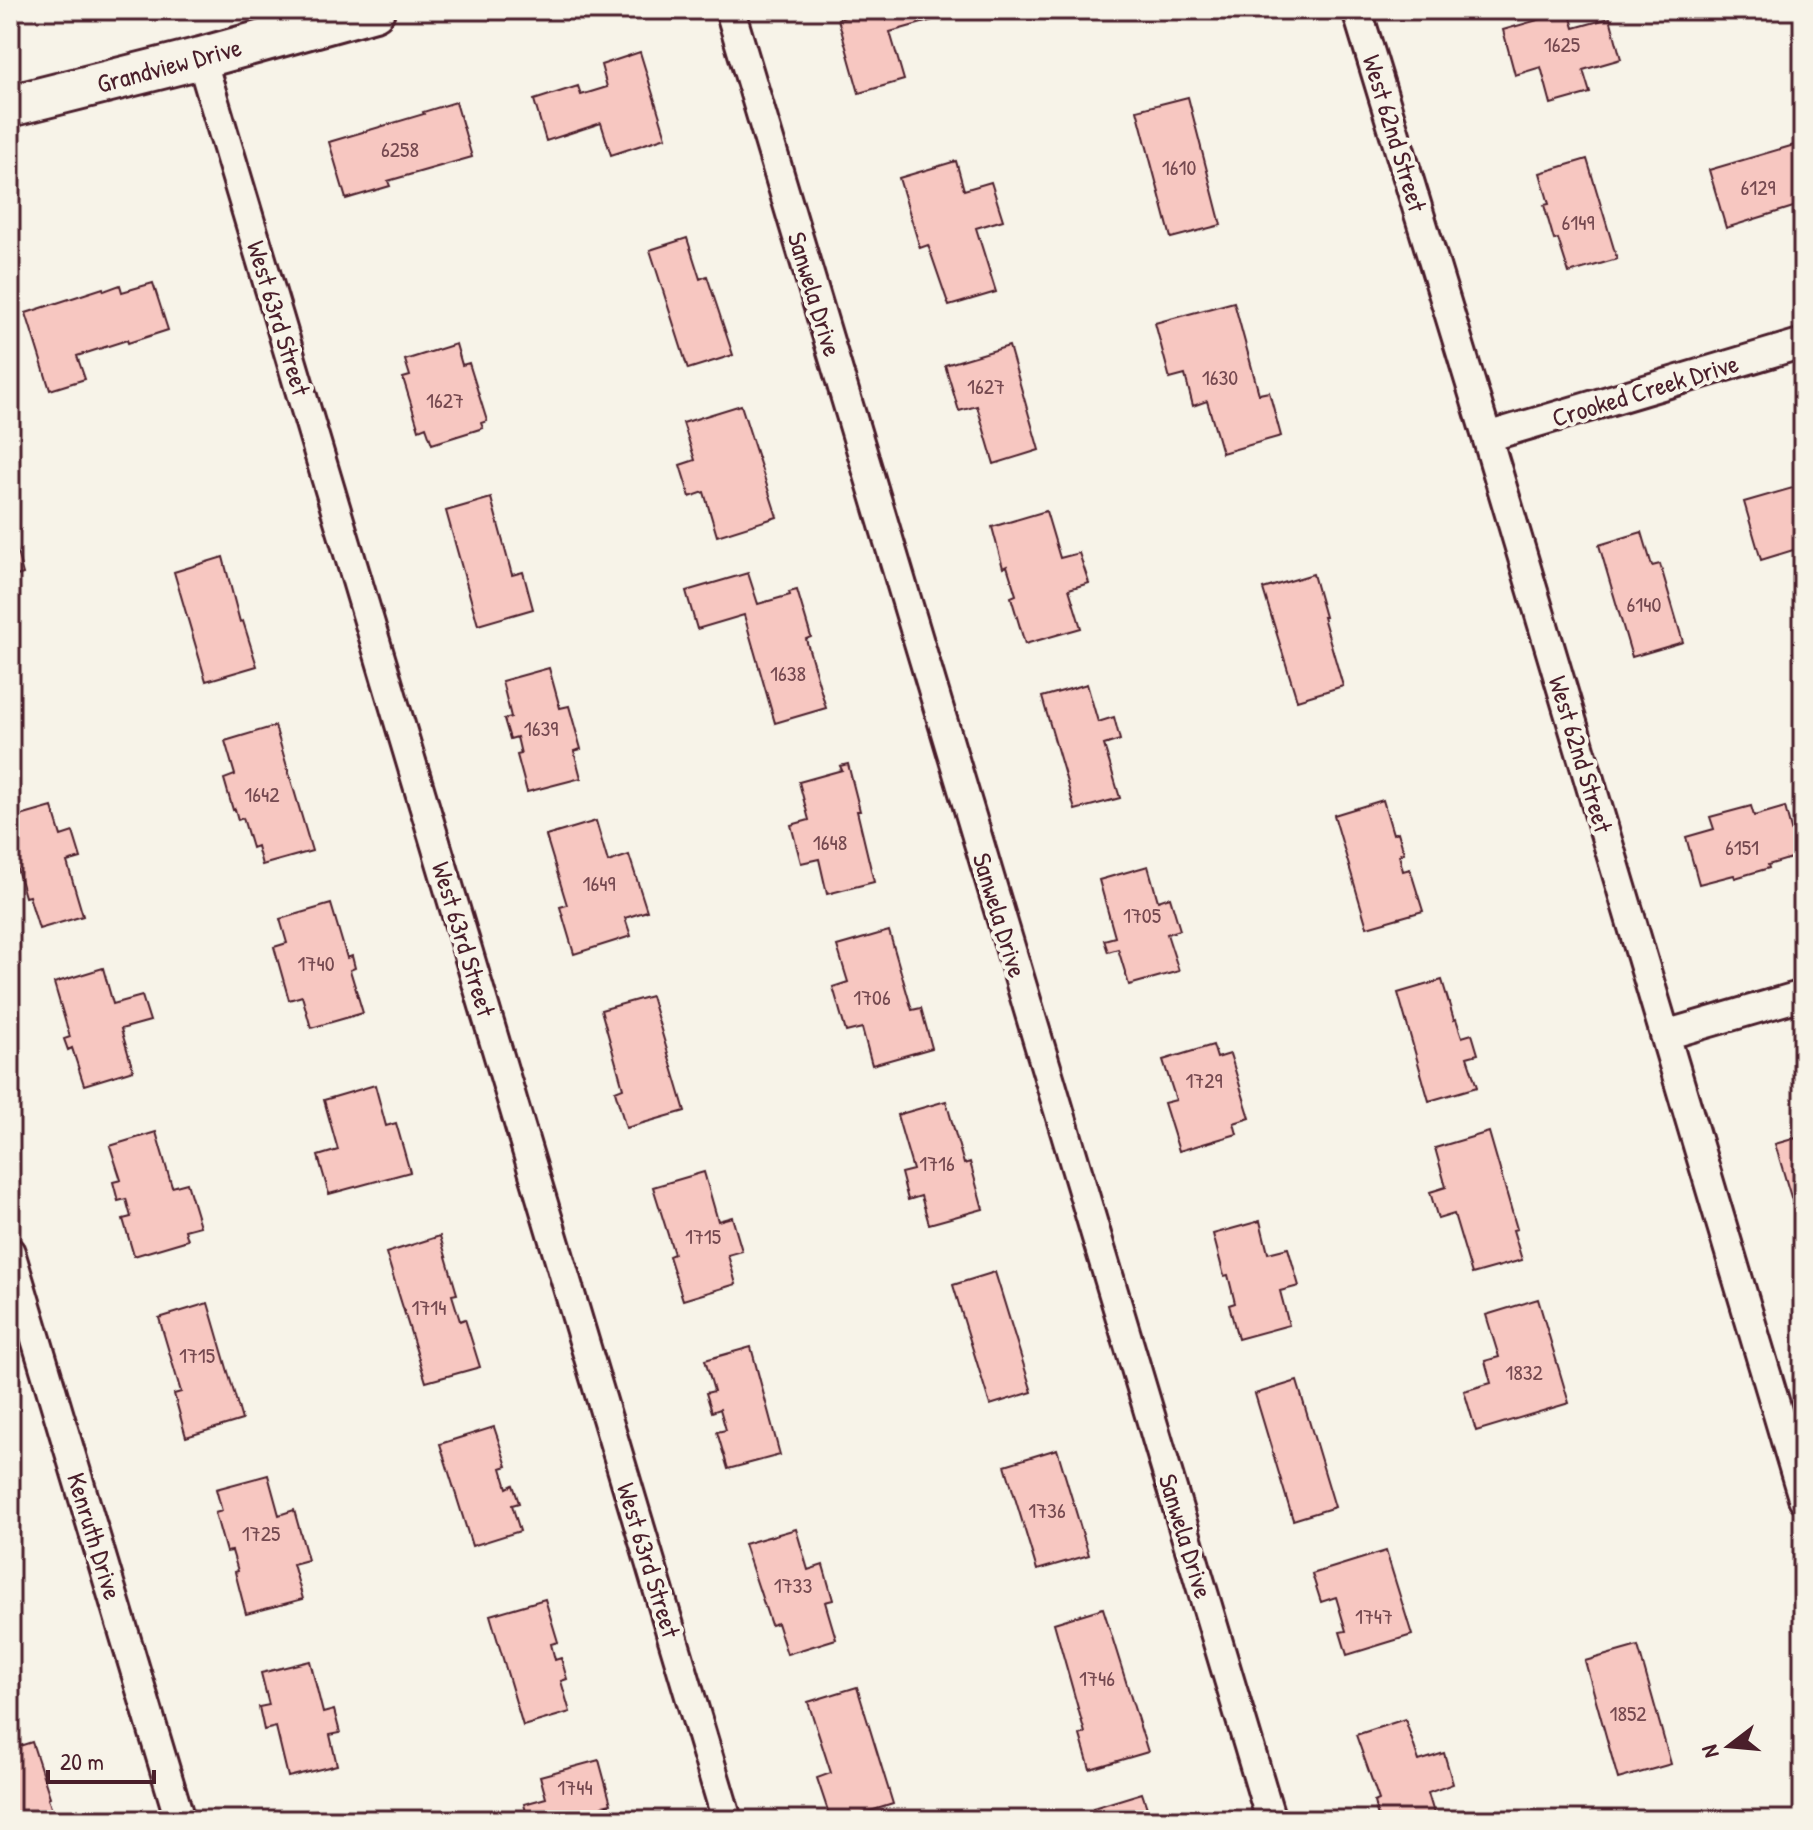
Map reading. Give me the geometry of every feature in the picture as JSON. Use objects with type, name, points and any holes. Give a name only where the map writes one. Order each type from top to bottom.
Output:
[{"type":"main road","name":"Grandview Drive","points":[[10,106],[374,10]]},
{"type":"street","name":"Sanwela Drive","points":[[730,10],[1271,1820]]},
{"type":"street","name":"West 62nd Street","points":[[1357,10],[1803,1498]]},
{"type":"street","name":"West 63rd Street","points":[[201,58],[727,1820]]},
{"type":"street","name":"Crooked Creek Drive","points":[[1487,437],[1803,343]]},
{"type":"street","points":[[1665,1035],[1803,995]]},
{"type":"street","name":"Kenruth Drive","points":[[10,1252],[180,1820]]},
{"type":"building","points":[[855,10],[965,11],[890,32],[904,80],[859,93],[838,19],[856,14]]},
{"type":"building","points":[[1569,11],[1574,28],[1610,18],[1621,59],[1583,70],[1590,93],[1551,104],[1541,67],[1515,75],[1503,30]]},
{"type":"building","points":[[640,52],[666,137],[611,155],[601,123],[546,141],[534,100],[578,86],[581,95],[607,87],[601,65]]},
{"type":"building","points":[[1188,97],[1221,225],[1171,238],[1137,110]]},
{"type":"building","points":[[456,102],[472,157],[388,181],[390,186],[346,199],[329,142]]},
{"type":"building","points":[[1801,143],[1803,204],[1726,228],[1709,170]]},
{"type":"building","points":[[1587,159],[1617,259],[1569,273],[1558,239],[1554,240],[1544,205],[1549,204],[1540,173]]},
{"type":"building","points":[[956,161],[964,190],[991,182],[1003,220],[976,228],[996,292],[949,306],[928,245],[920,248],[899,178]]},
{"type":"building","points":[[687,238],[700,279],[707,276],[733,355],[688,369],[650,250]]},
{"type":"building","points":[[153,283],[168,330],[77,356],[85,379],[50,390],[26,313],[103,288],[104,291],[120,285],[122,292]]},
{"type":"building","points":[[1234,302],[1259,394],[1269,392],[1281,436],[1222,453],[1207,401],[1193,406],[1185,375],[1170,379],[1155,323]]},
{"type":"building","points":[[456,344],[462,365],[469,363],[487,421],[481,423],[483,428],[432,444],[426,427],[419,430],[403,378],[410,376],[405,360]]},
{"type":"building","points":[[1009,346],[1039,450],[994,464],[977,406],[959,411],[945,365]]},
{"type":"building","points":[[741,405],[777,517],[717,536],[704,492],[690,497],[680,465],[695,460],[683,423]]},
{"type":"building","points":[[1803,485],[1803,547],[1761,560],[1744,502]]},
{"type":"building","points":[[491,498],[512,575],[523,572],[533,609],[478,625],[446,511]]},
{"type":"building","points":[[1046,511],[1060,558],[1079,553],[1089,583],[1069,589],[1081,628],[1025,644],[1011,597],[1016,595],[1007,566],[1003,568],[992,527]]},
{"type":"building","points":[[10,526],[23,574],[10,578]]},
{"type":"building","points":[[1642,532],[1652,566],[1660,564],[1683,642],[1632,657],[1599,545]]},
{"type":"building","points":[[223,557],[240,622],[243,621],[257,666],[206,681],[174,572]]},
{"type":"building","points":[[748,573],[758,604],[797,590],[811,637],[806,639],[826,708],[775,723],[744,615],[697,629],[686,591]]},
{"type":"building","points":[[1313,574],[1343,686],[1297,700],[1263,589]]},
{"type":"building","points":[[549,668],[560,708],[569,706],[581,749],[574,751],[581,778],[527,792],[517,755],[521,754],[517,737],[510,739],[504,719],[511,717],[502,681]]},
{"type":"building","points":[[1087,684],[1098,722],[1114,717],[1120,740],[1104,745],[1120,798],[1075,810],[1042,697]]},
{"type":"building","points":[[275,726],[312,851],[262,865],[257,846],[252,848],[243,818],[238,820],[233,810],[224,779],[235,775],[225,741]]},
{"type":"building","points":[[848,764],[874,882],[827,894],[819,859],[801,863],[791,825],[809,820],[799,782],[842,770],[840,766]]},
{"type":"building","points":[[1383,800],[1393,834],[1398,832],[1404,853],[1399,855],[1403,871],[1410,869],[1423,911],[1367,927],[1334,815]]},
{"type":"building","points":[[1751,806],[1754,816],[1785,807],[1798,856],[1735,878],[1734,875],[1699,884],[1686,837],[1714,829],[1710,817]]},
{"type":"building","points":[[52,807],[61,836],[73,832],[81,858],[67,862],[83,916],[39,929],[29,896],[25,897],[10,843],[10,819]]},
{"type":"building","points":[[596,821],[608,862],[629,855],[647,911],[625,918],[631,936],[574,954],[560,907],[567,905],[546,836]]},
{"type":"building","points":[[1148,866],[1158,901],[1170,897],[1180,930],[1167,934],[1179,971],[1129,985],[1118,949],[1108,952],[1104,940],[1115,937],[1099,880]]},
{"type":"building","points":[[331,904],[347,958],[352,956],[355,968],[350,970],[363,1013],[311,1028],[302,996],[289,1000],[274,947],[287,943],[280,919]]},
{"type":"building","points":[[889,931],[912,1010],[921,1008],[932,1048],[872,1065],[862,1028],[846,1032],[833,987],[848,982],[837,946]]},
{"type":"building","points":[[103,968],[113,1004],[142,996],[150,1021],[121,1029],[133,1070],[84,1085],[72,1048],[68,1050],[64,1039],[70,1037],[54,983]]},
{"type":"building","points":[[1442,980],[1462,1037],[1472,1034],[1478,1054],[1467,1057],[1477,1087],[1429,1101],[1398,993]]},
{"type":"building","points":[[651,996],[685,1111],[626,1128],[615,1091],[623,1088],[601,1010]]},
{"type":"building","points":[[1213,1045],[1217,1058],[1230,1054],[1250,1118],[1234,1123],[1237,1134],[1179,1151],[1164,1103],[1176,1100],[1163,1060]]},
{"type":"building","points":[[375,1085],[386,1126],[396,1123],[410,1172],[329,1194],[318,1156],[338,1150],[324,1100]]},
{"type":"building","points":[[946,1101],[964,1164],[970,1162],[983,1209],[929,1224],[921,1196],[908,1200],[901,1173],[913,1170],[897,1115]]},
{"type":"building","points":[[156,1132],[172,1187],[187,1183],[200,1226],[185,1230],[188,1240],[134,1256],[123,1219],[131,1217],[126,1199],[118,1201],[113,1182],[121,1180],[110,1146]]},
{"type":"building","points":[[1489,1132],[1517,1229],[1513,1230],[1522,1260],[1472,1274],[1454,1214],[1438,1219],[1430,1192],[1446,1187],[1435,1148]]},
{"type":"building","points":[[1803,1136],[1803,1237],[1775,1144]]},
{"type":"building","points":[[704,1172],[718,1221],[732,1217],[742,1251],[728,1255],[736,1284],[683,1300],[669,1256],[674,1254],[653,1187]]},
{"type":"building","points":[[1260,1221],[1268,1253],[1288,1248],[1299,1286],[1280,1291],[1289,1325],[1238,1339],[1229,1305],[1235,1303],[1213,1234]]},
{"type":"building","points":[[440,1236],[457,1294],[452,1295],[460,1321],[465,1319],[480,1367],[426,1382],[386,1253]]},
{"type":"building","points":[[995,1272],[1032,1392],[990,1405],[953,1285]]},
{"type":"building","points":[[1538,1299],[1569,1403],[1476,1431],[1464,1391],[1491,1383],[1485,1361],[1499,1357],[1486,1315]]},
{"type":"building","points":[[208,1303],[242,1420],[186,1437],[174,1394],[181,1392],[159,1318]]},
{"type":"building","points":[[751,1347],[780,1455],[728,1469],[717,1432],[726,1430],[720,1409],[712,1412],[706,1393],[714,1391],[705,1360]]},
{"type":"building","points":[[1297,1381],[1335,1507],[1293,1520],[1255,1394]]},
{"type":"building","points":[[494,1427],[507,1466],[501,1468],[507,1488],[513,1485],[519,1503],[512,1505],[520,1531],[472,1546],[440,1444]]},
{"type":"building","points":[[1057,1449],[1089,1555],[1037,1570],[1005,1465]]},
{"type":"building","points":[[268,1475],[279,1515],[294,1510],[308,1560],[293,1564],[303,1599],[246,1614],[232,1551],[226,1552],[215,1513],[222,1511],[216,1489]]},
{"type":"building","points":[[796,1529],[808,1570],[823,1565],[833,1600],[825,1602],[836,1639],[787,1654],[777,1623],[771,1625],[744,1544]]},
{"type":"building","points":[[1386,1551],[1412,1635],[1347,1655],[1340,1632],[1346,1631],[1336,1597],[1321,1602],[1312,1574]]},
{"type":"building","points":[[545,1599],[558,1642],[551,1644],[555,1660],[561,1658],[567,1679],[561,1681],[570,1712],[523,1726],[490,1615]]},
{"type":"building","points":[[1103,1608],[1148,1752],[1090,1769],[1080,1735],[1085,1733],[1054,1623]]},
{"type":"building","points":[[1638,1646],[1671,1764],[1618,1779],[1585,1661]]},
{"type":"building","points":[[310,1661],[323,1713],[334,1710],[340,1733],[330,1735],[337,1765],[288,1777],[276,1727],[264,1730],[259,1707],[269,1705],[261,1673]]},
{"type":"building","points":[[857,1687],[893,1804],[841,1820],[831,1820],[817,1778],[831,1773],[808,1702]]},
{"type":"building","points":[[1405,1719],[1419,1761],[1444,1753],[1453,1784],[1428,1793],[1436,1820],[1379,1820],[1374,1802],[1379,1800],[1356,1735]]},
{"type":"building","points":[[32,1742],[55,1820],[10,1820],[10,1749]]},
{"type":"building","points":[[599,1760],[611,1804],[602,1806],[606,1820],[528,1820],[524,1804],[546,1798],[540,1776]]},
{"type":"building","points":[[1142,1793],[1151,1820],[1096,1820],[1093,1808]]}]
